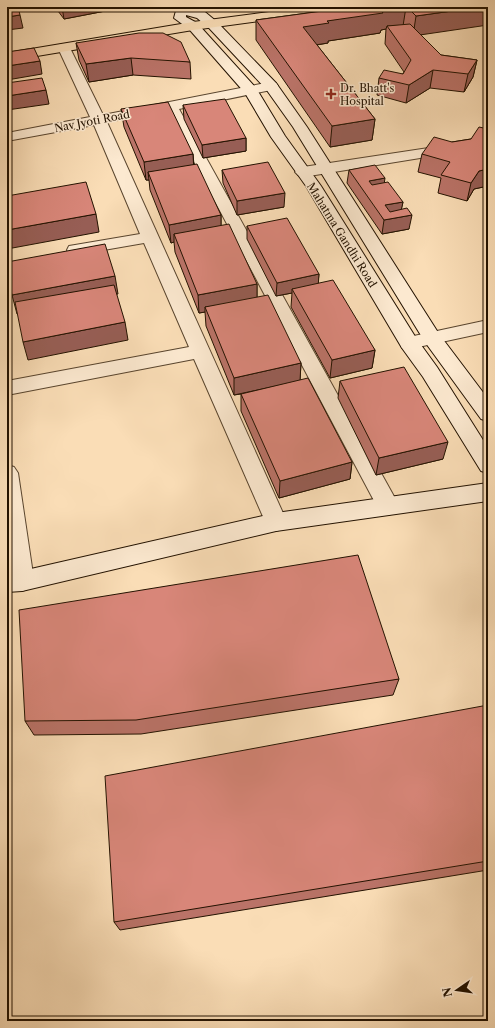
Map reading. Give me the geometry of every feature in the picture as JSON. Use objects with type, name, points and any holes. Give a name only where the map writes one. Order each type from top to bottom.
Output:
[{"type":"main road","points":[[7,46],[258,7]]},
{"type":"main road","points":[[7,57],[64,48],[191,17],[332,7]]},
{"type":"street","name":"Mahatma Gandhi Road","points":[[191,17],[271,86],[300,127],[432,338],[488,414]]},
{"type":"street","name":"Mahatma Gandhi Road","points":[[191,17],[251,91],[278,137],[303,172],[409,343],[430,372],[488,465]]},
{"type":"street","points":[[64,48],[99,120],[276,522]]},
{"type":"street","name":"Nav Jyoti Road","points":[[7,137],[271,86]]},
{"type":"street","points":[[170,106],[388,506]]},
{"type":"street","points":[[303,172],[488,143]]},
{"type":"street","points":[[60,253],[150,237]]},
{"type":"street","points":[[409,343],[488,326]]},
{"type":"street","points":[[7,388],[200,351]]},
{"type":"street","points":[[7,473],[14,581],[276,522],[488,492]]},
{"type":"building","points":[[7,7],[18,7],[20,15],[7,17]]},
{"type":"building","points":[[352,7],[402,7],[381,10],[383,13],[327,21],[329,23],[303,27],[375,119],[332,126],[256,20]]},
{"type":"building","points":[[407,7],[481,7],[416,16]]},
{"type":"building","points":[[410,24],[441,55],[477,60],[468,74],[433,70],[409,85],[379,78],[384,70],[403,74],[411,60],[387,26]]},
{"type":"building","points":[[139,33],[163,33],[181,42],[190,62],[131,58],[86,64],[76,43]]},
{"type":"building","points":[[34,48],[40,61],[7,66],[7,52]]},
{"type":"building","points":[[42,78],[46,90],[7,96],[7,83]]},
{"type":"building","points":[[225,99],[246,138],[202,145],[183,105]]},
{"type":"building","points":[[168,102],[193,154],[144,162],[121,109]]},
{"type":"building","points":[[479,127],[488,129],[488,169],[479,171],[471,183],[441,175],[450,162],[422,154],[434,137],[452,142],[471,139]]},
{"type":"building","points":[[268,162],[285,193],[237,201],[222,170]]},
{"type":"building","points":[[197,164],[221,215],[169,225],[148,172]]},
{"type":"building","points":[[375,165],[385,178],[369,181],[372,185],[388,182],[403,202],[385,205],[390,212],[407,208],[412,215],[384,220],[349,170]]},
{"type":"building","points":[[86,182],[96,214],[7,230],[7,196]]},
{"type":"building","points":[[287,218],[319,274],[277,283],[247,226]]},
{"type":"building","points":[[229,224],[257,284],[198,295],[174,234]]},
{"type":"building","points":[[105,244],[115,276],[12,295],[7,271],[7,262]]},
{"type":"building","points":[[333,280],[375,350],[332,360],[292,289]]},
{"type":"building","points":[[114,285],[125,322],[23,342],[15,302]]},
{"type":"building","points":[[268,295],[301,363],[234,378],[205,307]]},
{"type":"building","points":[[404,367],[448,442],[379,458],[340,381]]},
{"type":"building","points":[[308,378],[352,462],[280,481],[241,394]]},
{"type":"building","points":[[358,555],[399,679],[136,720],[25,721],[19,610]]},
{"type":"building","points":[[488,705],[488,861],[114,922],[105,776]]},
{"type":"place","name":"Dr. Bhatt's Hospital","points":[[331,94]]}]
